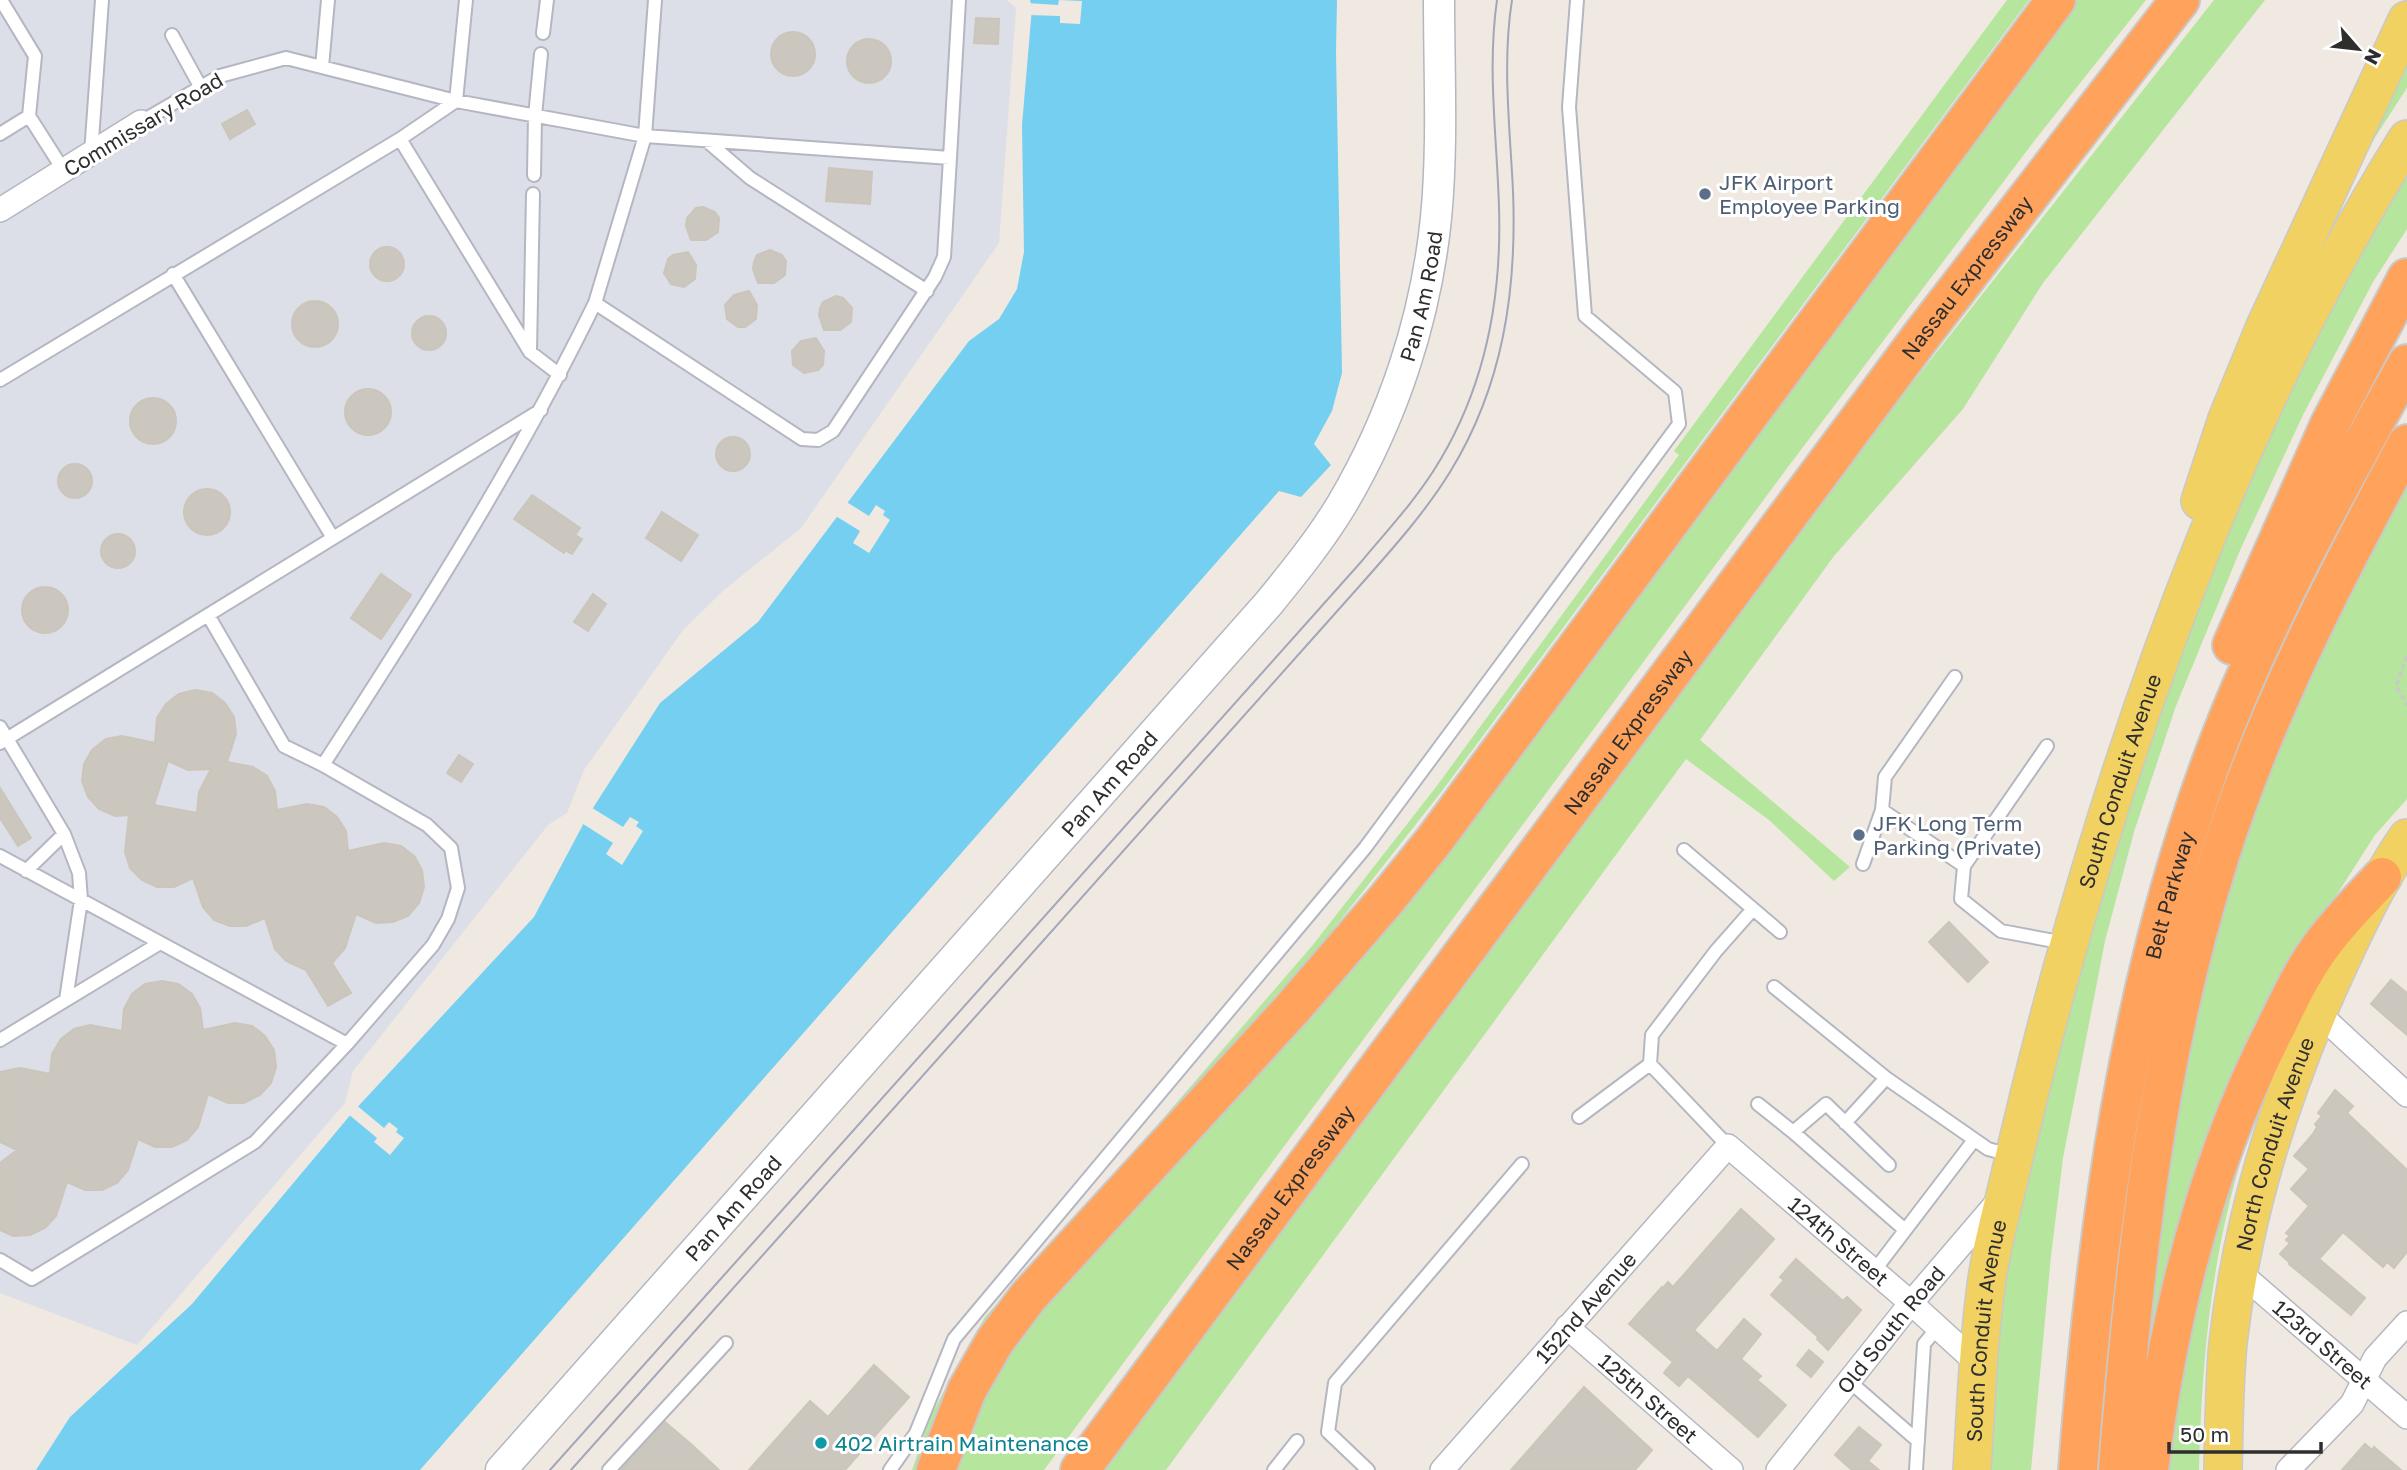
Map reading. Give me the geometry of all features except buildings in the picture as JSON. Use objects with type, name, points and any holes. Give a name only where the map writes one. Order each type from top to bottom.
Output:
[{"type":"highway","points":[[936,1470],[967,1390],[1012,1317],[1292,1009],[1433,842],[2056,0]]},
{"type":"highway","name":"Nassau Expressway","points":[[1080,1470],[1905,357],[2180,0]]},
{"type":"highway","points":[[2108,1198],[2111,1039],[2145,893],[2175,794],[2224,665],[2309,470],[2350,383],[2407,278]]},
{"type":"highway","name":"Belt Parkway","points":[[2078,1470],[2089,1345],[2125,1084],[2147,976],[2176,867],[2203,786],[2239,694],[2285,592],[2407,364]]},
{"type":"highway","name":"Belt Parkway","points":[[2118,1470],[2134,1294],[2158,1123],[2171,1046],[2209,892],[2242,792],[2287,682],[2326,597],[2407,444]]},
{"type":"highway","points":[[2149,1470],[2181,1285],[2206,1199],[2235,1116],[2271,1037],[2319,948],[2382,877]]},
{"type":"main road","points":[[2168,635],[2205,482],[2227,419],[2288,274],[2407,20]]},
{"type":"main road","name":"South Conduit Avenue","points":[[1972,1470],[1987,1279],[2014,1156],[2069,944],[2110,807],[2168,635],[2274,386],[2351,234],[2407,139]]},
{"type":"main road","name":"North Conduit Avenue","points":[[2223,1470],[2226,1374],[2238,1270],[2273,1127],[2351,938],[2382,877],[2407,838]]},
{"type":"street","name":"Pan Am Road","points":[[501,1470],[515,1458],[1269,603],[1341,506],[1357,478],[1395,394],[1412,343],[1426,282],[1438,188],[1439,0]]},
{"type":"street","name":"Commissary Road","points":[[0,210],[141,122]]},
{"type":"street","points":[[2318,1013],[2407,1095]]},
{"type":"street","name":"124th Street","points":[[1728,1146],[1979,1365]]},
{"type":"street","name":"152nd Avenue","points":[[1442,1470],[1728,1146]]},
{"type":"street","name":"Old South Road","points":[[1778,1470],[1911,1303],[2006,1191]]},
{"type":"street","name":"123rd Street","points":[[2238,1270],[2407,1417]]},
{"type":"street","points":[[2288,1470],[2352,1404],[2375,1358],[2407,1323]]},
{"type":"street","name":"125th Street","points":[[1567,1327],[1731,1470]]},
{"type":"lane","points":[[1,0],[35,56],[29,116],[64,171]]},
{"type":"lane","points":[[91,154],[102,0]]},
{"type":"lane","points":[[322,67],[328,0]]},
{"type":"lane","points":[[0,380],[400,139],[456,101],[466,0]]},
{"type":"lane","points":[[543,33],[547,0]]},
{"type":"lane","points":[[323,765],[453,562],[541,410],[594,303],[645,136],[655,0]]},
{"type":"lane","points":[[594,303],[802,439],[818,440],[833,431],[927,291],[944,257],[959,0]]},
{"type":"lane","points":[[890,1470],[916,1433],[954,1339],[1365,848],[1679,424],[1675,392],[1585,316],[1569,107],[1577,0]]},
{"type":"lane","points":[[172,35],[200,86]]},
{"type":"lane","points":[[534,175],[535,116],[541,54]]},
{"type":"lane","name":"Commissary Road","points":[[141,122],[200,86],[238,69],[286,58],[456,101],[645,136],[950,158]]},
{"type":"lane","points":[[0,135],[29,116]]},
{"type":"lane","points":[[400,139],[530,352],[560,375]]},
{"type":"lane","points":[[707,141],[750,178],[927,291]]},
{"type":"lane","points":[[530,352],[533,194]]},
{"type":"lane","points":[[173,274],[333,538]]},
{"type":"lane","points":[[66,1000],[80,900],[79,873],[64,834],[2,736],[208,615],[541,410]]},
{"type":"lane","points":[[0,1260],[32,1279],[255,1142],[347,1044],[433,945],[448,919],[458,888],[451,848],[427,825],[323,765],[284,746],[208,615]]},
{"type":"lane","points":[[1863,864],[1882,810],[1885,776],[1955,677]]},
{"type":"lane","points":[[2047,747],[1964,866],[1961,899],[2001,931],[2069,944]]},
{"type":"lane","points":[[1882,810],[1964,866]]},
{"type":"lane","points":[[26,871],[64,834]]},
{"type":"lane","points":[[1684,850],[1780,932]]},
{"type":"lane","points":[[0,856],[347,1044]]},
{"type":"lane","points":[[1728,1146],[1650,1064],[1652,1035],[1716,951],[1753,909]]},
{"type":"lane","points":[[0,1040],[160,943]]},
{"type":"lane","points":[[1774,987],[1886,1078],[1974,1140],[1988,1149],[2014,1156]]},
{"type":"lane","points":[[1579,1117],[1650,1064]]},
{"type":"lane","points":[[1845,1123],[1886,1078]]},
{"type":"lane","points":[[1758,1104],[1905,1230]]},
{"type":"lane","points":[[1793,1132],[1826,1104],[1889,1165]]},
{"type":"lane","points":[[1874,1271],[1974,1140]]},
{"type":"lane","points":[[1368,1470],[1328,1432],[1335,1383],[1522,1164]]},
{"type":"lane","points":[[1916,1470],[1924,1344],[1938,1327]]},
{"type":"lane","points":[[609,1470],[726,1343]]},
{"type":"lane","points":[[1849,1381],[1918,1441]]},
{"type":"lane","points":[[1274,1470],[1297,1441]]},
{"type":"path","points":[[2407,656],[2396,686],[2407,705]]},
{"type":"shaded area","points":[[0,0],[1007,0],[1016,8],[999,243],[801,528],[724,590],[683,630],[584,770],[567,813],[548,825],[353,1071],[345,1103],[137,1345],[0,1293]]},
{"type":"green space","points":[[2007,0],[2029,0],[1442,791],[1265,1016],[1186,1107],[922,1470],[912,1470],[931,1415],[985,1317],[1122,1166],[1312,946],[1436,787],[1679,455],[1674,451]]},
{"type":"green space","points":[[2068,0],[2146,0],[2035,140],[1791,463],[1044,1470],[942,1470],[990,1358],[1199,1120]]},
{"type":"green space","points":[[2214,0],[2265,0],[2043,283],[1963,409],[1834,556],[1700,740],[1850,867],[1834,881],[1769,820],[1686,759],[1166,1470],[1102,1470],[1873,433]]},
{"type":"green space","points":[[2407,42],[2407,88],[2372,142],[2363,136]]},
{"type":"green space","points":[[2407,172],[2407,229],[2373,282],[2303,415],[2241,548],[2176,706],[2134,832],[2105,941],[2063,1158],[2031,1470],[1983,1470],[2005,1244],[2086,938],[2157,699],[2273,417],[2342,286]]},
{"type":"green space","points":[[2407,481],[2407,799],[2375,835],[2300,952],[2155,1353],[2142,1353],[2159,1205],[2210,945],[2254,806],[2334,618]]},
{"type":"green space","points":[[2272,1061],[2233,1187],[2216,1270],[2204,1370],[2199,1470],[2159,1470],[2190,1285]]},
{"type":"water","points":[[1030,0],[1337,0],[1342,373],[1332,411],[1314,444],[1331,465],[1301,497],[1279,491],[420,1470],[36,1470],[70,1417],[192,1304],[352,1113],[534,917],[586,819],[660,703],[758,622],[969,341],[999,319],[1017,289],[1024,252],[1022,125],[1032,8]]},
{"type":"pier","points":[[1059,0],[1082,1],[1080,24],[1060,23],[1060,16],[1028,15],[1027,3],[1058,5]]},
{"type":"pier","points":[[845,501],[869,516],[876,505],[885,511],[883,515],[890,520],[869,553],[853,543],[860,531],[834,515]]},
{"type":"pier","points":[[589,806],[623,827],[630,817],[639,822],[636,826],[643,831],[622,865],[606,854],[613,843],[580,822]]},
{"type":"pier","points":[[355,1104],[384,1128],[389,1122],[398,1129],[396,1132],[404,1138],[390,1155],[374,1142],[377,1138],[347,1113]]},
{"type":"tram line","points":[[550,1470],[1361,562],[1434,470],[1452,440],[1478,376],[1493,310],[1499,242],[1493,78],[1497,0]]},
{"type":"tram line","points":[[571,1470],[1376,568],[1450,472],[1483,406],[1503,337],[1509,301],[1514,228],[1507,72],[1512,0]]},
{"type":"place","name":"JFK Airport Employee Parking","points":[[1705,194]]},
{"type":"place","name":"JFK Long Term Parking (Private)","points":[[1859,835]]},
{"type":"place","name":"402 Airtrain Maintenance","points":[[821,1443]]}]
